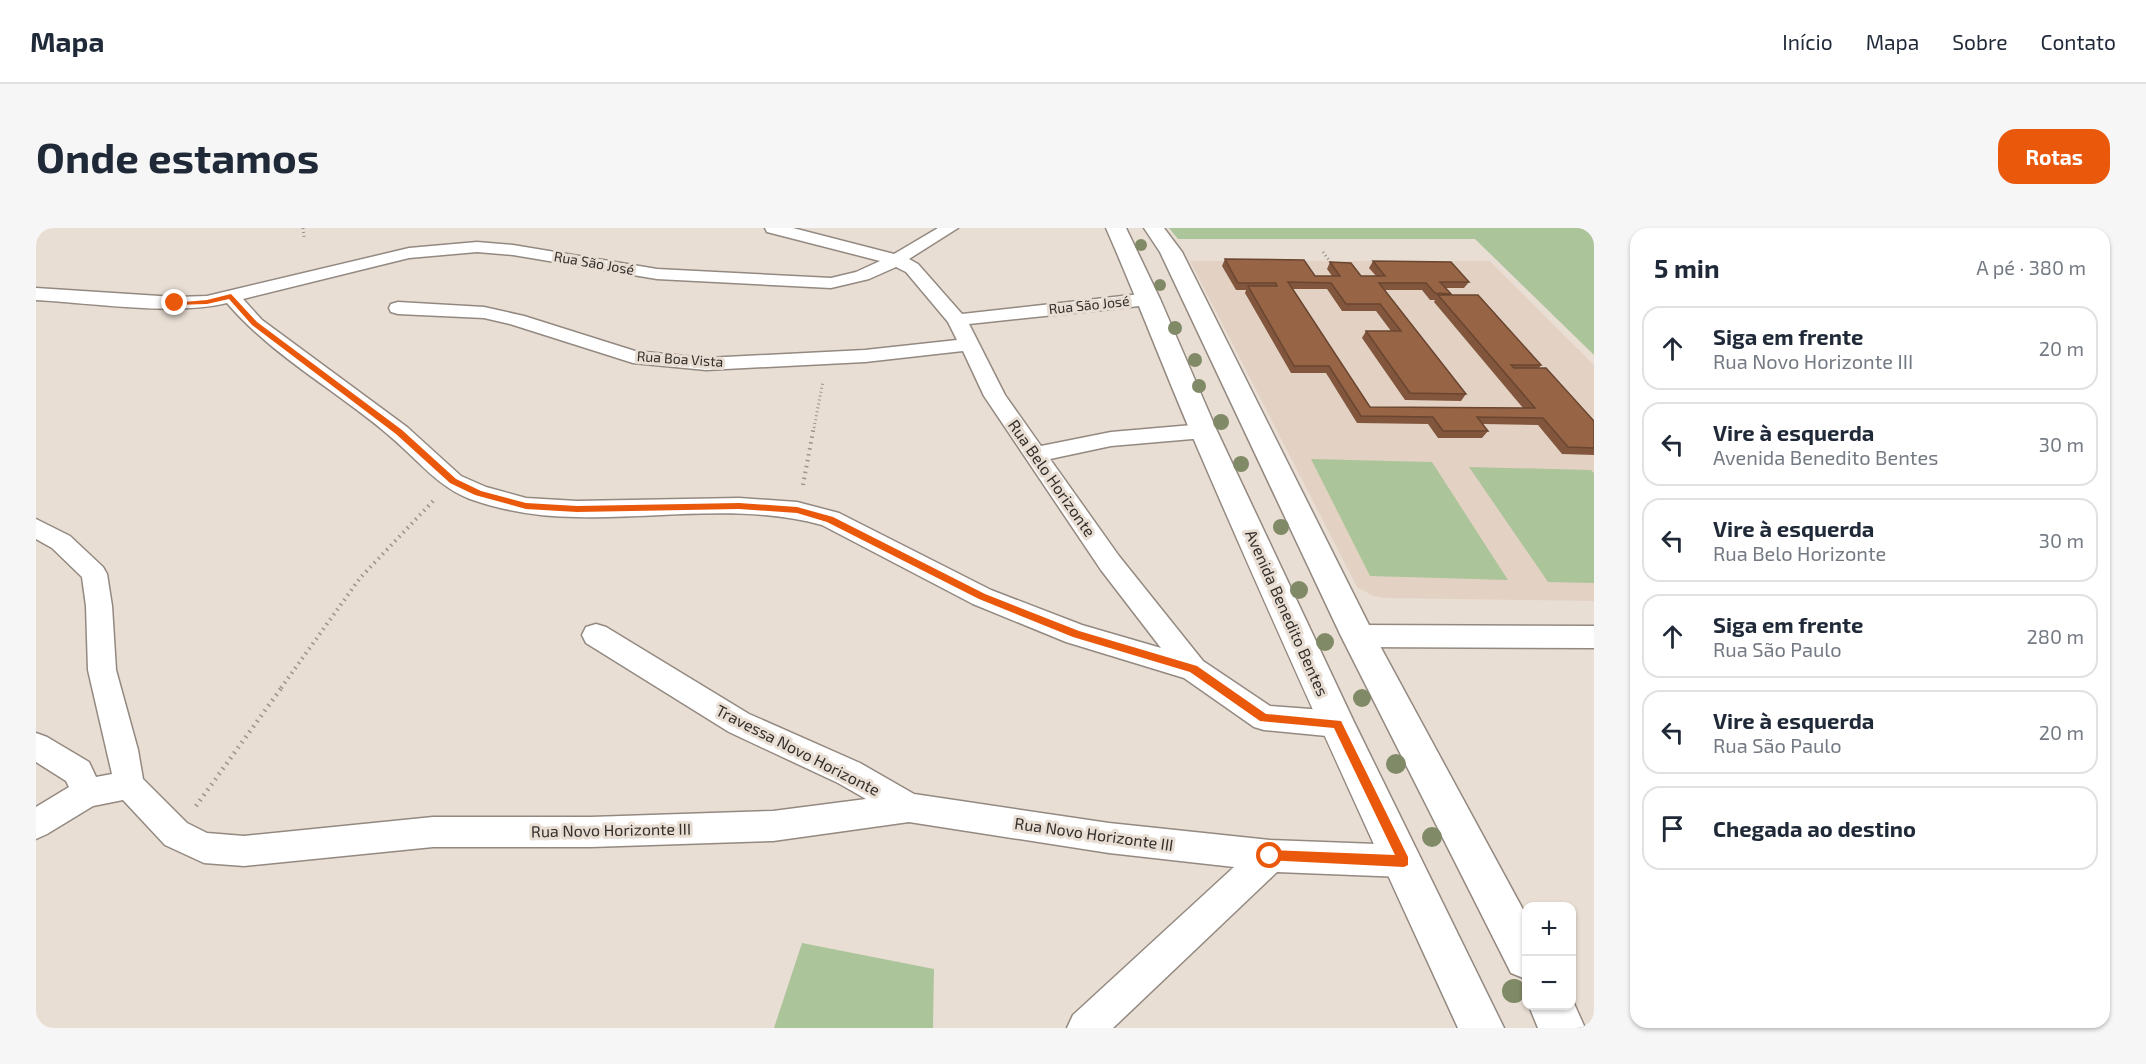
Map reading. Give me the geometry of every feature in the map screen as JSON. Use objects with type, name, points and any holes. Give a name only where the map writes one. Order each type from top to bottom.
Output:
[{"type":"street","name":"Rua Belo Horizonte","points":[[773,228],[897,260],[912,268],[957,320],[995,396],[1110,563],[1193,669],[1264,718],[1337,724]]},
{"type":"street","name":"Rua São José","points":[[36,294],[175,303],[207,302],[409,253],[454,248],[513,250],[657,274],[804,282],[846,281],[897,260],[950,228]]},
{"type":"street","name":"Avenida Benedito Bentes","points":[[1116,228],[1149,299],[1204,430],[1337,724],[1404,861],[1481,1028]]},
{"type":"street","points":[[1154,228],[1172,252],[1358,636],[1526,956]]},
{"type":"street","points":[[231,296],[255,324],[399,432],[453,481],[478,493],[526,506],[577,509],[739,506],[797,510],[830,519],[982,597],[1076,634],[1193,669]]},
{"type":"street","name":"Rua São José","points":[[957,320],[1149,299]]},
{"type":"street","name":"Rua Boa Vista","points":[[398,308],[463,311],[518,319],[532,326],[633,357],[706,364],[827,358],[968,345]]},
{"type":"street","points":[[1036,454],[1111,439],[1204,430]]},
{"type":"street","points":[[36,528],[61,542],[94,574],[99,606],[102,670],[123,750],[129,785],[87,793],[36,824]]},
{"type":"street","name":"Travessa Novo Horizonte","points":[[596,635],[739,723],[849,773],[909,808]]},
{"type":"street","points":[[1358,636],[1594,637]]},
{"type":"street","points":[[36,746],[78,772],[87,793]]},
{"type":"street","name":"Rua Novo Horizonte III","points":[[129,785],[176,834],[204,848],[244,851],[433,832],[591,832],[773,826],[909,808],[1109,838],[1270,856],[1404,861]]},
{"type":"street","points":[[1086,1028],[1270,856]]},
{"type":"street","points":[[1553,1010],[1562,1028]]},
{"type":"path","points":[[303,228],[304,237]]},
{"type":"path","points":[[1323,252],[1336,270]]},
{"type":"path","points":[[797,510],[827,358]]},
{"type":"path","points":[[176,834],[360,578],[453,481]]},
{"type":"shaded area","points":[[1190,261],[1490,261],[1594,365],[1594,601],[1384,598],[1373,596],[1357,587]]},
{"type":"green space","points":[[1169,228],[1594,228],[1594,355],[1475,239],[1178,239]]},
{"type":"green space","points":[[1311,459],[1432,462],[1508,580],[1370,576]]},
{"type":"green space","points":[[1469,467],[1591,470],[1594,473],[1594,583],[1548,582]]},
{"type":"green space","points":[[802,943],[934,969],[933,1028],[774,1028]]},
{"type":"building","points":[[1225,259],[1304,260],[1315,276],[1340,276],[1330,262],[1351,263],[1361,276],[1385,276],[1373,261],[1451,262],[1469,282],[1440,282],[1451,294],[1435,293],[1426,283],[1379,283],[1466,394],[1410,393],[1366,331],[1401,331],[1380,304],[1346,304],[1331,283],[1288,282],[1370,407],[1535,408],[1438,295],[1478,295],[1541,365],[1511,365],[1514,368],[1546,368],[1594,421],[1594,448],[1568,447],[1543,418],[1477,417],[1488,431],[1443,431],[1433,417],[1361,416],[1329,366],[1294,366],[1248,286],[1277,286],[1276,283],[1238,283]]},
{"type":"route","points":[[175,303],[207,302],[231,296],[255,324],[399,432],[453,481],[478,493],[526,506],[577,509],[739,506],[797,510],[830,519],[982,597],[1076,634],[1193,669],[1264,718],[1337,724],[1404,861],[1270,856]]}]
